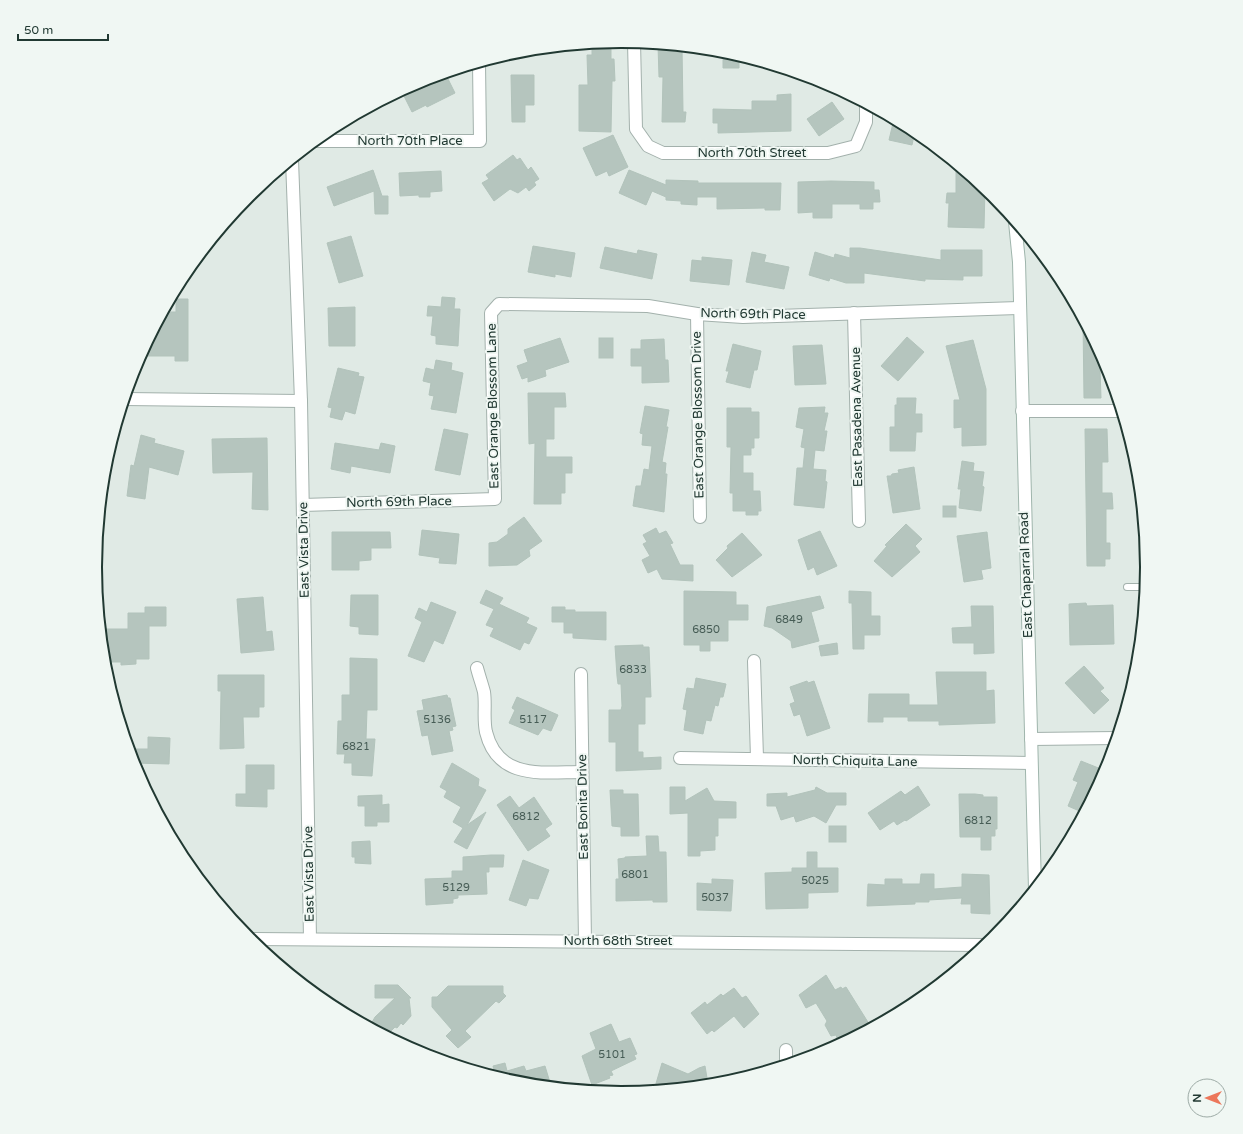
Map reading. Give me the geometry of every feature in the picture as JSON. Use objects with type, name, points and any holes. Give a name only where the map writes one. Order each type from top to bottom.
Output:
[{"type":"street","name":"North 70th Street","points":[[634,48],[636,129],[648,146],[663,153],[828,153],[856,146],[866,122],[866,110]]},
{"type":"street","name":"North 70th Place","points":[[325,141],[480,141],[479,68]]},
{"type":"street","name":"East Vista Drive","points":[[292,166],[301,401],[310,939]]},
{"type":"street","name":"East Chaparral Road","points":[[1016,230],[1019,262],[1035,881]]},
{"type":"street","name":"East Chaparral Road","points":[[1019,262],[1023,239]]},
{"type":"street","name":"North 69th Place","points":[[491,313],[500,304],[648,306],[697,314],[743,317],[1019,308]]},
{"type":"street","name":"East Orange Blossom Lane","points":[[491,313],[495,499]]},
{"type":"street","name":"East Pasadena Avenue","points":[[854,313],[859,520]]},
{"type":"street","name":"East Orange Blossom Drive","points":[[697,314],[700,516]]},
{"type":"street","points":[[130,399],[301,401]]},
{"type":"street","points":[[1022,411],[1116,411]]},
{"type":"street","name":"North 69th Place","points":[[303,504],[495,499]]},
{"type":"street","points":[[754,661],[757,758]]},
{"type":"street","points":[[477,668],[484,693],[484,714],[488,737],[496,753],[508,766],[526,772],[582,772]]},
{"type":"street","name":"East Bonita Drive","points":[[581,674],[585,941]]},
{"type":"street","points":[[1031,739],[1111,738]]},
{"type":"street","name":"North Chiquita Lane","points":[[680,758],[757,758],[861,762],[1031,763]]},
{"type":"street","name":"North 68th Street","points":[[260,939],[977,945]]},
{"type":"street","points":[[786,1050],[786,1059]]},
{"type":"lane","points":[[1127,587],[1139,587]]},
{"type":"building","points":[[611,48],[611,59],[614,59],[615,81],[612,81],[611,132],[579,131],[579,85],[588,85],[587,55],[592,55],[592,49]]},
{"type":"building","points":[[658,49],[682,51],[683,112],[686,112],[685,122],[662,122],[663,77],[659,77]]},
{"type":"building","points":[[723,58],[739,62],[739,68],[723,68]]},
{"type":"building","points":[[511,75],[534,75],[534,105],[525,105],[525,122],[512,122]]},
{"type":"building","points":[[448,79],[455,93],[427,107],[426,105],[412,112],[404,96]]},
{"type":"building","points":[[791,94],[791,131],[718,133],[718,123],[713,123],[713,109],[752,110],[752,101],[777,101],[777,95]]},
{"type":"building","points":[[832,102],[844,119],[819,136],[807,119]]},
{"type":"building","points":[[893,125],[914,138],[912,145],[889,140]]},
{"type":"building","points":[[613,135],[628,167],[609,176],[607,171],[596,176],[583,148]]},
{"type":"building","points":[[513,155],[517,160],[520,158],[528,170],[531,167],[539,179],[534,182],[536,185],[529,191],[526,187],[518,193],[510,189],[494,201],[482,183],[489,179],[486,175]]},
{"type":"building","points":[[373,170],[382,196],[388,196],[388,214],[375,214],[374,191],[334,206],[327,187]]},
{"type":"building","points":[[629,170],[666,185],[666,180],[698,181],[698,183],[781,183],[780,210],[765,210],[765,208],[717,209],[717,197],[697,197],[697,205],[681,204],[681,201],[666,200],[666,197],[652,191],[646,205],[619,193]]},
{"type":"building","points":[[956,170],[985,197],[984,228],[948,227],[949,203],[946,203],[947,193],[956,193]]},
{"type":"building","points":[[441,171],[442,191],[430,192],[430,197],[419,197],[419,195],[400,196],[399,173]]},
{"type":"building","points":[[798,182],[874,182],[874,190],[879,190],[880,202],[873,202],[873,209],[860,209],[860,204],[832,204],[832,218],[813,218],[813,212],[798,213]]},
{"type":"building","points":[[351,236],[363,276],[339,283],[327,243]]},
{"type":"building","points":[[533,246],[575,253],[571,277],[555,274],[555,277],[528,272]]},
{"type":"building","points":[[605,247],[637,254],[638,250],[657,254],[652,279],[600,268]]},
{"type":"building","points":[[850,248],[860,248],[941,260],[941,250],[982,250],[982,276],[963,276],[963,280],[925,279],[925,281],[864,273],[864,283],[846,283],[830,278],[829,281],[809,275],[815,252],[834,258],[835,254],[850,258]]},
{"type":"building","points":[[752,252],[766,255],[764,262],[789,267],[784,289],[746,282]]},
{"type":"building","points":[[702,257],[732,260],[729,285],[690,281],[692,260],[702,261]]},
{"type":"building","points":[[442,297],[455,298],[454,309],[460,309],[458,346],[436,344],[436,336],[431,335],[433,316],[427,316],[428,306],[441,307]]},
{"type":"building","points":[[177,299],[188,299],[188,361],[175,361],[175,356],[147,356],[169,312],[176,312]]},
{"type":"building","points":[[355,307],[355,346],[329,346],[328,308]]},
{"type":"building","points":[[1083,330],[1101,369],[1100,369],[1101,398],[1084,398]]},
{"type":"building","points":[[907,337],[924,352],[898,381],[881,366]]},
{"type":"building","points":[[560,338],[569,362],[545,370],[546,376],[528,382],[528,377],[522,379],[517,366],[528,362],[524,350]]},
{"type":"building","points":[[599,338],[613,338],[613,358],[599,358]]},
{"type":"building","points":[[664,339],[665,360],[668,360],[669,382],[642,383],[642,366],[631,366],[631,349],[641,349],[641,340]]},
{"type":"building","points":[[973,340],[986,389],[986,445],[962,446],[962,427],[954,428],[954,400],[960,400],[946,346]]},
{"type":"building","points":[[733,344],[761,351],[757,370],[754,370],[750,388],[726,382],[729,371],[726,371]]},
{"type":"building","points":[[822,345],[826,384],[795,385],[793,346]]},
{"type":"building","points":[[436,360],[452,363],[451,370],[463,373],[456,413],[431,409],[434,396],[429,395],[431,383],[423,381],[426,368],[434,370]]},
{"type":"building","points":[[338,368],[359,373],[358,376],[364,377],[355,414],[345,411],[342,420],[330,417],[332,408],[328,407]]},
{"type":"building","points":[[528,393],[565,393],[566,407],[554,407],[554,439],[546,439],[546,457],[572,457],[572,473],[565,473],[565,493],[561,493],[561,504],[534,504],[535,443],[529,444]]},
{"type":"building","points":[[897,398],[916,398],[915,414],[922,414],[922,432],[916,432],[915,451],[890,451],[890,427],[895,427],[895,405],[897,405]]},
{"type":"building","points":[[645,406],[669,410],[666,427],[668,427],[662,462],[666,463],[665,474],[667,474],[664,512],[633,506],[636,486],[641,486],[644,469],[649,470],[652,446],[642,445],[643,434],[640,433]]},
{"type":"building","points":[[825,407],[824,413],[828,413],[824,431],[827,431],[824,451],[815,450],[813,469],[826,470],[825,481],[827,482],[824,508],[794,505],[797,468],[803,468],[805,448],[801,447],[804,429],[796,427],[799,408]]},
{"type":"building","points":[[727,408],[751,408],[751,412],[759,412],[759,438],[754,438],[754,448],[751,448],[751,455],[743,455],[743,473],[753,473],[753,491],[760,491],[761,511],[758,511],[758,515],[746,515],[746,511],[733,511],[733,493],[730,493],[731,447],[727,447]]},
{"type":"building","points":[[444,429],[468,434],[460,475],[435,470]]},
{"type":"building","points":[[1085,429],[1107,429],[1108,462],[1102,462],[1102,493],[1112,493],[1113,509],[1106,509],[1106,543],[1110,543],[1110,559],[1105,559],[1105,566],[1087,566]]},
{"type":"building","points":[[141,435],[155,439],[154,443],[184,451],[178,475],[149,467],[145,499],[127,496],[131,465],[134,466]]},
{"type":"building","points":[[267,438],[268,510],[252,509],[253,472],[213,473],[212,439]]},
{"type":"building","points":[[335,443],[379,450],[381,443],[395,446],[390,473],[351,466],[350,473],[331,469]]},
{"type":"building","points":[[962,461],[974,463],[973,471],[984,472],[981,511],[959,508],[961,489],[958,489]]},
{"type":"building","points":[[914,467],[920,509],[893,513],[887,476],[899,473],[898,470]]},
{"type":"building","points":[[943,506],[956,506],[956,517],[943,517]]},
{"type":"building","points":[[524,517],[542,541],[529,550],[530,556],[517,565],[489,566],[489,543],[497,542],[508,534],[508,529]]},
{"type":"building","points":[[906,524],[922,539],[915,546],[920,552],[892,577],[874,561],[887,546],[885,545]]},
{"type":"building","points":[[656,528],[659,534],[666,531],[673,543],[670,544],[680,565],[693,565],[693,581],[662,579],[657,569],[648,573],[642,560],[650,556],[643,544],[647,542],[643,535]]},
{"type":"building","points":[[422,530],[459,534],[456,564],[439,563],[440,558],[419,555]]},
{"type":"building","points":[[820,531],[837,566],[817,575],[814,567],[808,570],[798,540]]},
{"type":"building","points":[[332,532],[390,532],[391,548],[371,548],[371,560],[359,561],[359,570],[332,570]]},
{"type":"building","points":[[987,532],[991,568],[981,570],[983,579],[964,582],[957,536]]},
{"type":"building","points":[[742,533],[762,555],[732,577],[716,560],[728,548],[727,546]]},
{"type":"building","points":[[486,590],[503,598],[499,604],[529,618],[526,623],[537,628],[529,644],[524,642],[520,650],[490,636],[494,628],[486,625],[494,609],[480,603]]},
{"type":"building","points":[[684,591],[736,592],[736,605],[748,605],[748,620],[728,620],[728,641],[710,641],[710,651],[700,651],[700,645],[684,645]]},
{"type":"building","points":[[849,591],[871,592],[871,616],[880,616],[880,635],[864,635],[864,649],[853,649],[852,603],[849,603]]},
{"type":"building","points":[[351,595],[378,595],[378,635],[359,634],[359,627],[350,626]]},
{"type":"building","points":[[820,596],[824,608],[811,612],[819,641],[792,648],[791,641],[772,628],[764,626],[767,607]]},
{"type":"building","points":[[263,597],[266,632],[272,631],[274,650],[241,653],[237,599]]},
{"type":"building","points":[[431,602],[456,612],[443,644],[434,640],[424,662],[408,656],[422,622],[415,618],[419,608],[427,612]]},
{"type":"building","points":[[1086,603],[1087,606],[1113,605],[1114,644],[1070,645],[1069,604]]},
{"type":"building","points":[[971,606],[993,606],[994,653],[974,654],[974,643],[953,643],[952,628],[972,627]]},
{"type":"building","points":[[145,607],[166,607],[166,626],[149,626],[149,659],[136,659],[136,664],[121,665],[121,662],[111,662],[106,629],[128,629],[128,613],[145,613]]},
{"type":"building","points":[[552,607],[565,607],[565,610],[575,610],[575,612],[606,612],[606,640],[573,638],[573,633],[564,633],[564,622],[552,622]]},
{"type":"building","points":[[837,643],[838,654],[821,656],[819,646]]},
{"type":"building","points":[[643,645],[643,647],[649,647],[651,697],[645,697],[645,724],[638,724],[638,752],[643,752],[643,758],[661,757],[661,769],[616,771],[616,742],[609,742],[609,710],[621,710],[622,706],[621,684],[618,684],[615,646]]},
{"type":"building","points":[[350,658],[377,659],[377,710],[367,710],[366,739],[375,739],[372,776],[352,775],[352,763],[344,763],[345,754],[337,754],[338,721],[342,721],[342,695],[350,695]]},
{"type":"building","points":[[1084,666],[1104,688],[1100,691],[1109,700],[1094,714],[1065,683]]},
{"type":"building","points":[[936,672],[986,672],[986,691],[994,690],[995,723],[939,725],[939,721],[908,721],[908,717],[883,717],[883,722],[868,722],[869,694],[909,694],[909,705],[938,705]]},
{"type":"building","points":[[218,675],[264,675],[264,707],[259,707],[259,717],[243,717],[244,748],[220,749],[221,691],[218,691]]},
{"type":"building","points":[[696,678],[726,684],[723,697],[720,697],[718,706],[715,705],[711,721],[706,720],[703,734],[684,730],[687,710],[683,709],[687,688],[694,689]]},
{"type":"building","points":[[807,681],[808,683],[814,681],[830,728],[807,736],[800,714],[794,716],[790,704],[795,702],[790,687]]},
{"type":"building","points":[[447,695],[448,698],[450,698],[456,726],[452,727],[453,730],[449,731],[453,751],[432,755],[428,735],[422,736],[417,711],[424,710],[422,700]]},
{"type":"building","points":[[517,697],[558,715],[551,731],[543,728],[538,735],[509,723],[515,710],[512,708]]},
{"type":"building","points":[[148,737],[170,738],[169,764],[141,763],[136,749],[148,749]]},
{"type":"building","points":[[1081,761],[1100,769],[1080,811],[1068,806],[1078,782],[1073,780]]},
{"type":"building","points":[[452,763],[479,779],[478,786],[486,790],[467,825],[486,812],[467,849],[454,842],[463,828],[453,822],[461,807],[444,797],[447,791],[440,787]]},
{"type":"building","points":[[246,765],[274,765],[274,789],[267,789],[267,807],[236,806],[236,794],[246,794]]},
{"type":"building","points":[[918,786],[930,805],[906,821],[905,820],[897,825],[894,821],[880,830],[868,813],[901,791],[905,795]]},
{"type":"building","points":[[670,787],[685,787],[685,801],[707,788],[714,801],[736,802],[736,818],[718,818],[718,836],[715,836],[715,850],[700,851],[700,856],[688,856],[688,813],[670,814]]},
{"type":"building","points":[[816,787],[827,793],[846,793],[846,805],[836,805],[826,823],[814,816],[796,822],[794,816],[781,820],[776,806],[767,806],[767,794],[787,793],[787,797],[815,790]]},
{"type":"building","points":[[610,790],[623,790],[623,794],[638,794],[639,836],[621,836],[621,827],[612,826]]},
{"type":"building","points":[[959,794],[975,794],[983,795],[983,797],[997,797],[997,829],[995,829],[995,836],[991,836],[991,850],[981,850],[981,837],[960,837]]},
{"type":"building","points":[[382,795],[382,805],[389,804],[389,822],[377,822],[377,826],[365,826],[365,806],[358,806],[358,796]]},
{"type":"building","points":[[510,796],[519,808],[534,797],[552,824],[545,829],[550,836],[528,851],[497,805]]},
{"type":"building","points":[[829,826],[846,826],[846,842],[829,842]]},
{"type":"building","points":[[646,836],[658,836],[659,852],[666,852],[667,902],[653,902],[653,900],[616,901],[616,879],[619,879],[618,859],[625,857],[647,856]]},
{"type":"building","points":[[370,841],[371,864],[355,863],[355,857],[352,857],[352,842]]},
{"type":"building","points":[[807,852],[817,852],[817,868],[838,868],[838,892],[808,893],[808,908],[766,909],[765,873],[792,872],[792,868],[807,868]]},
{"type":"building","points":[[504,855],[503,867],[489,867],[489,872],[486,872],[487,894],[458,895],[458,898],[453,899],[453,903],[426,905],[425,879],[452,878],[452,871],[463,871],[463,857]]},
{"type":"building","points":[[523,860],[549,870],[538,899],[529,898],[526,906],[509,900]]},
{"type":"building","points":[[921,874],[934,874],[934,889],[962,887],[962,874],[989,875],[990,914],[971,913],[971,904],[961,904],[962,898],[929,900],[929,902],[915,902],[915,904],[867,906],[868,884],[885,885],[885,879],[902,879],[902,884],[920,884]]},
{"type":"building","points":[[712,879],[733,880],[731,911],[697,910],[697,883],[712,884]]},
{"type":"building","points":[[826,975],[835,990],[841,987],[842,989],[846,987],[868,1023],[837,1038],[836,1035],[831,1036],[825,1025],[827,1021],[816,1003],[806,1008],[799,995]]},
{"type":"building","points":[[375,985],[398,985],[411,998],[409,998],[411,1016],[403,1025],[401,1023],[397,1028],[395,1027],[391,1031],[372,1022],[375,1017],[395,998],[375,998]]},
{"type":"building","points":[[448,986],[503,986],[503,993],[506,996],[499,1003],[496,1001],[465,1031],[471,1037],[458,1048],[446,1036],[452,1030],[432,1007],[432,997],[437,997]]},
{"type":"building","points":[[734,988],[742,998],[746,996],[759,1014],[744,1028],[734,1016],[714,1032],[712,1030],[707,1034],[691,1013],[705,1002],[707,1005],[721,994],[723,996]]},
{"type":"building","points":[[611,1024],[619,1042],[630,1038],[637,1054],[634,1055],[636,1059],[611,1071],[613,1075],[609,1076],[610,1078],[592,1085],[582,1056],[596,1049],[590,1033]]},
{"type":"building","points":[[505,1063],[507,1071],[524,1066],[526,1071],[545,1066],[550,1081],[494,1070],[493,1066]]},
{"type":"building","points":[[662,1063],[688,1074],[705,1066],[707,1079],[656,1085]]}]
